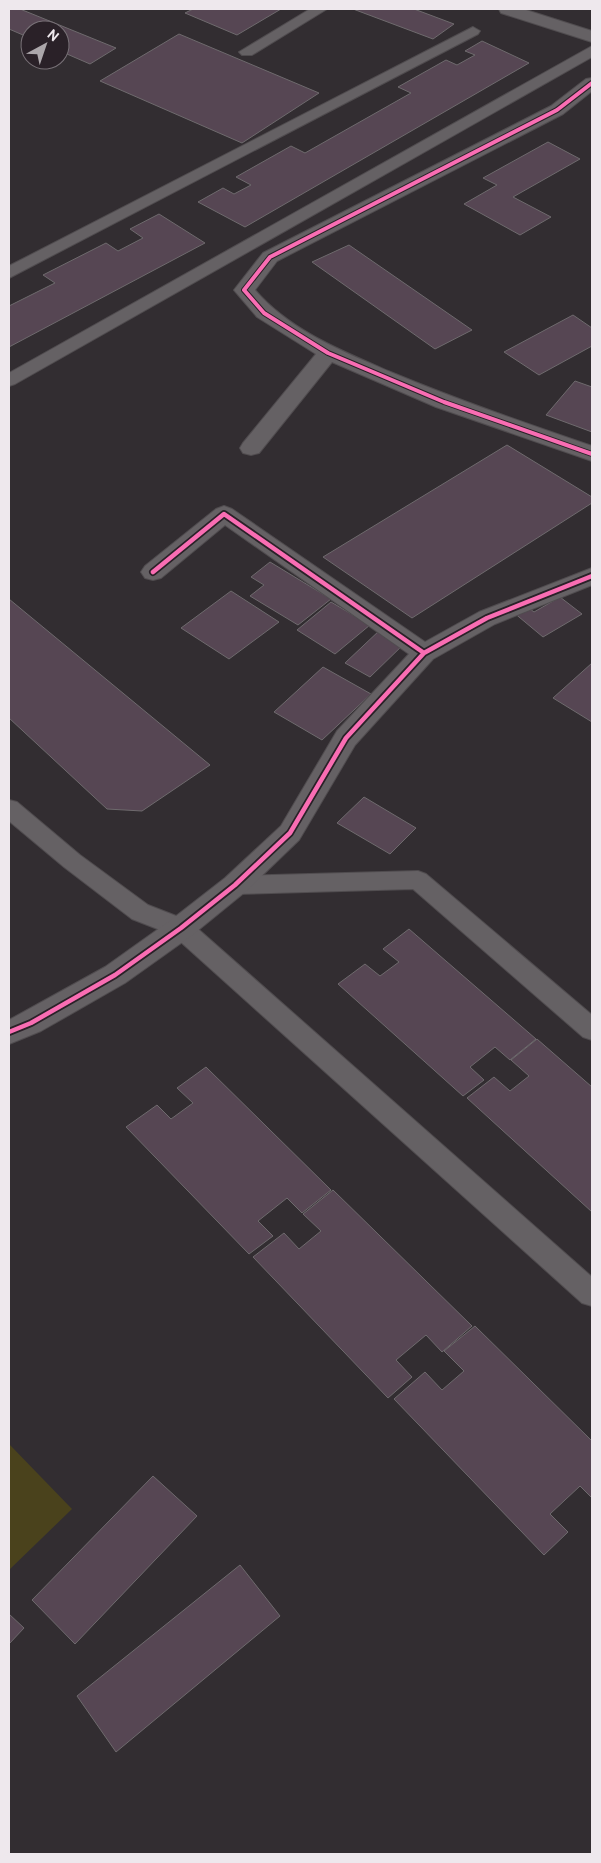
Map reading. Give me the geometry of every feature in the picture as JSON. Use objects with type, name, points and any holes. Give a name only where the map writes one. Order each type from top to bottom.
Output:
[{"type":"street","points":[[507,9],[592,37]]},
{"type":"street","points":[[592,83],[557,110],[270,257],[244,290],[264,313],[328,353],[444,402],[592,454]]},
{"type":"street","points":[[251,448],[328,353]]},
{"type":"street","points":[[153,572],[224,514],[424,653]]},
{"type":"street","points":[[9,1032],[31,1023],[115,975],[181,928],[235,885],[290,833],[346,738],[424,653],[487,618],[592,576]]},
{"type":"lane","points":[[247,52],[320,9]]},
{"type":"lane","points":[[9,273],[472,31]]},
{"type":"lane","points":[[9,380],[592,51]]},
{"type":"lane","points":[[9,808],[72,861],[140,912],[181,928],[592,1294]]},
{"type":"lane","points":[[235,885],[418,880],[592,1030]]},
{"type":"shaded area","points":[[9,1444],[72,1509],[9,1570]]},
{"type":"building","points":[[9,9],[20,9],[47,20],[20,20],[20,34],[9,29]]},
{"type":"building","points":[[193,9],[281,9],[237,35],[185,13]]},
{"type":"building","points":[[353,9],[414,9],[454,24],[433,39]]},
{"type":"building","points":[[70,29],[116,48],[90,64],[70,55]]},
{"type":"building","points":[[179,34],[319,93],[242,143],[100,81]]},
{"type":"building","points":[[482,41],[529,63],[245,227],[198,202],[223,188],[234,194],[251,185],[236,177],[291,146],[305,153],[411,93],[398,87],[446,60],[457,65],[475,55],[465,51]]},
{"type":"building","points":[[548,142],[580,159],[513,197],[551,217],[520,235],[464,204],[497,185],[483,178]]},
{"type":"building","points":[[159,214],[205,243],[9,347],[9,306],[55,283],[43,275],[106,243],[118,251],[143,238],[130,229]]},
{"type":"building","points":[[349,245],[472,330],[435,349],[312,262]]},
{"type":"building","points":[[573,315],[592,328],[592,346],[539,375],[504,352]]},
{"type":"building","points":[[575,381],[592,387],[592,432],[546,415]]},
{"type":"building","points":[[507,445],[592,497],[592,503],[412,618],[323,557]]},
{"type":"building","points":[[270,562],[331,599],[298,625],[250,596],[264,585],[251,577]]},
{"type":"building","points":[[231,591],[279,622],[229,659],[181,628]]},
{"type":"building","points":[[560,597],[582,614],[543,637],[513,612],[525,605],[534,612]]},
{"type":"building","points":[[9,599],[210,765],[142,811],[107,809],[9,718]]},
{"type":"building","points":[[331,602],[370,625],[335,654],[297,630]]},
{"type":"building","points":[[381,629],[406,642],[370,677],[345,663]]},
{"type":"building","points":[[592,663],[592,722],[553,698]]},
{"type":"building","points":[[323,667],[371,694],[322,740],[274,712]]},
{"type":"building","points":[[364,797],[416,828],[390,854],[337,823]]},
{"type":"building","points":[[409,929],[536,1039],[510,1060],[495,1047],[470,1067],[484,1080],[463,1096],[338,984],[365,964],[380,976],[399,962],[383,949]]},
{"type":"building","points":[[537,1039],[592,1087],[592,1212],[467,1098],[494,1077],[510,1091],[529,1076],[511,1060]]},
{"type":"building","points":[[206,1067],[331,1190],[302,1213],[287,1198],[258,1221],[273,1236],[249,1254],[126,1127],[157,1105],[171,1119],[193,1103],[177,1088]]},
{"type":"building","points":[[333,1190],[472,1326],[442,1352],[426,1335],[396,1360],[412,1377],[388,1398],[253,1257],[284,1233],[299,1249],[321,1231],[303,1214]]},
{"type":"building","points":[[475,1326],[592,1441],[592,1498],[580,1486],[550,1514],[568,1532],[544,1555],[394,1399],[425,1372],[442,1390],[464,1371],[444,1351]]},
{"type":"building","points":[[153,1476],[197,1516],[75,1644],[32,1600]]},
{"type":"building","points":[[240,1565],[280,1616],[116,1752],[77,1696]]},
{"type":"building","points":[[9,1614],[24,1628],[9,1644]]},
{"type":"cycle path","points":[[592,83],[557,110],[270,257],[244,290],[264,313],[328,353],[444,402],[592,454]]},
{"type":"cycle path","points":[[153,572],[224,514],[424,653]]},
{"type":"cycle path","points":[[9,1032],[31,1023],[115,975],[181,928],[235,885],[290,833],[346,738],[424,653],[487,618],[592,576]]}]
